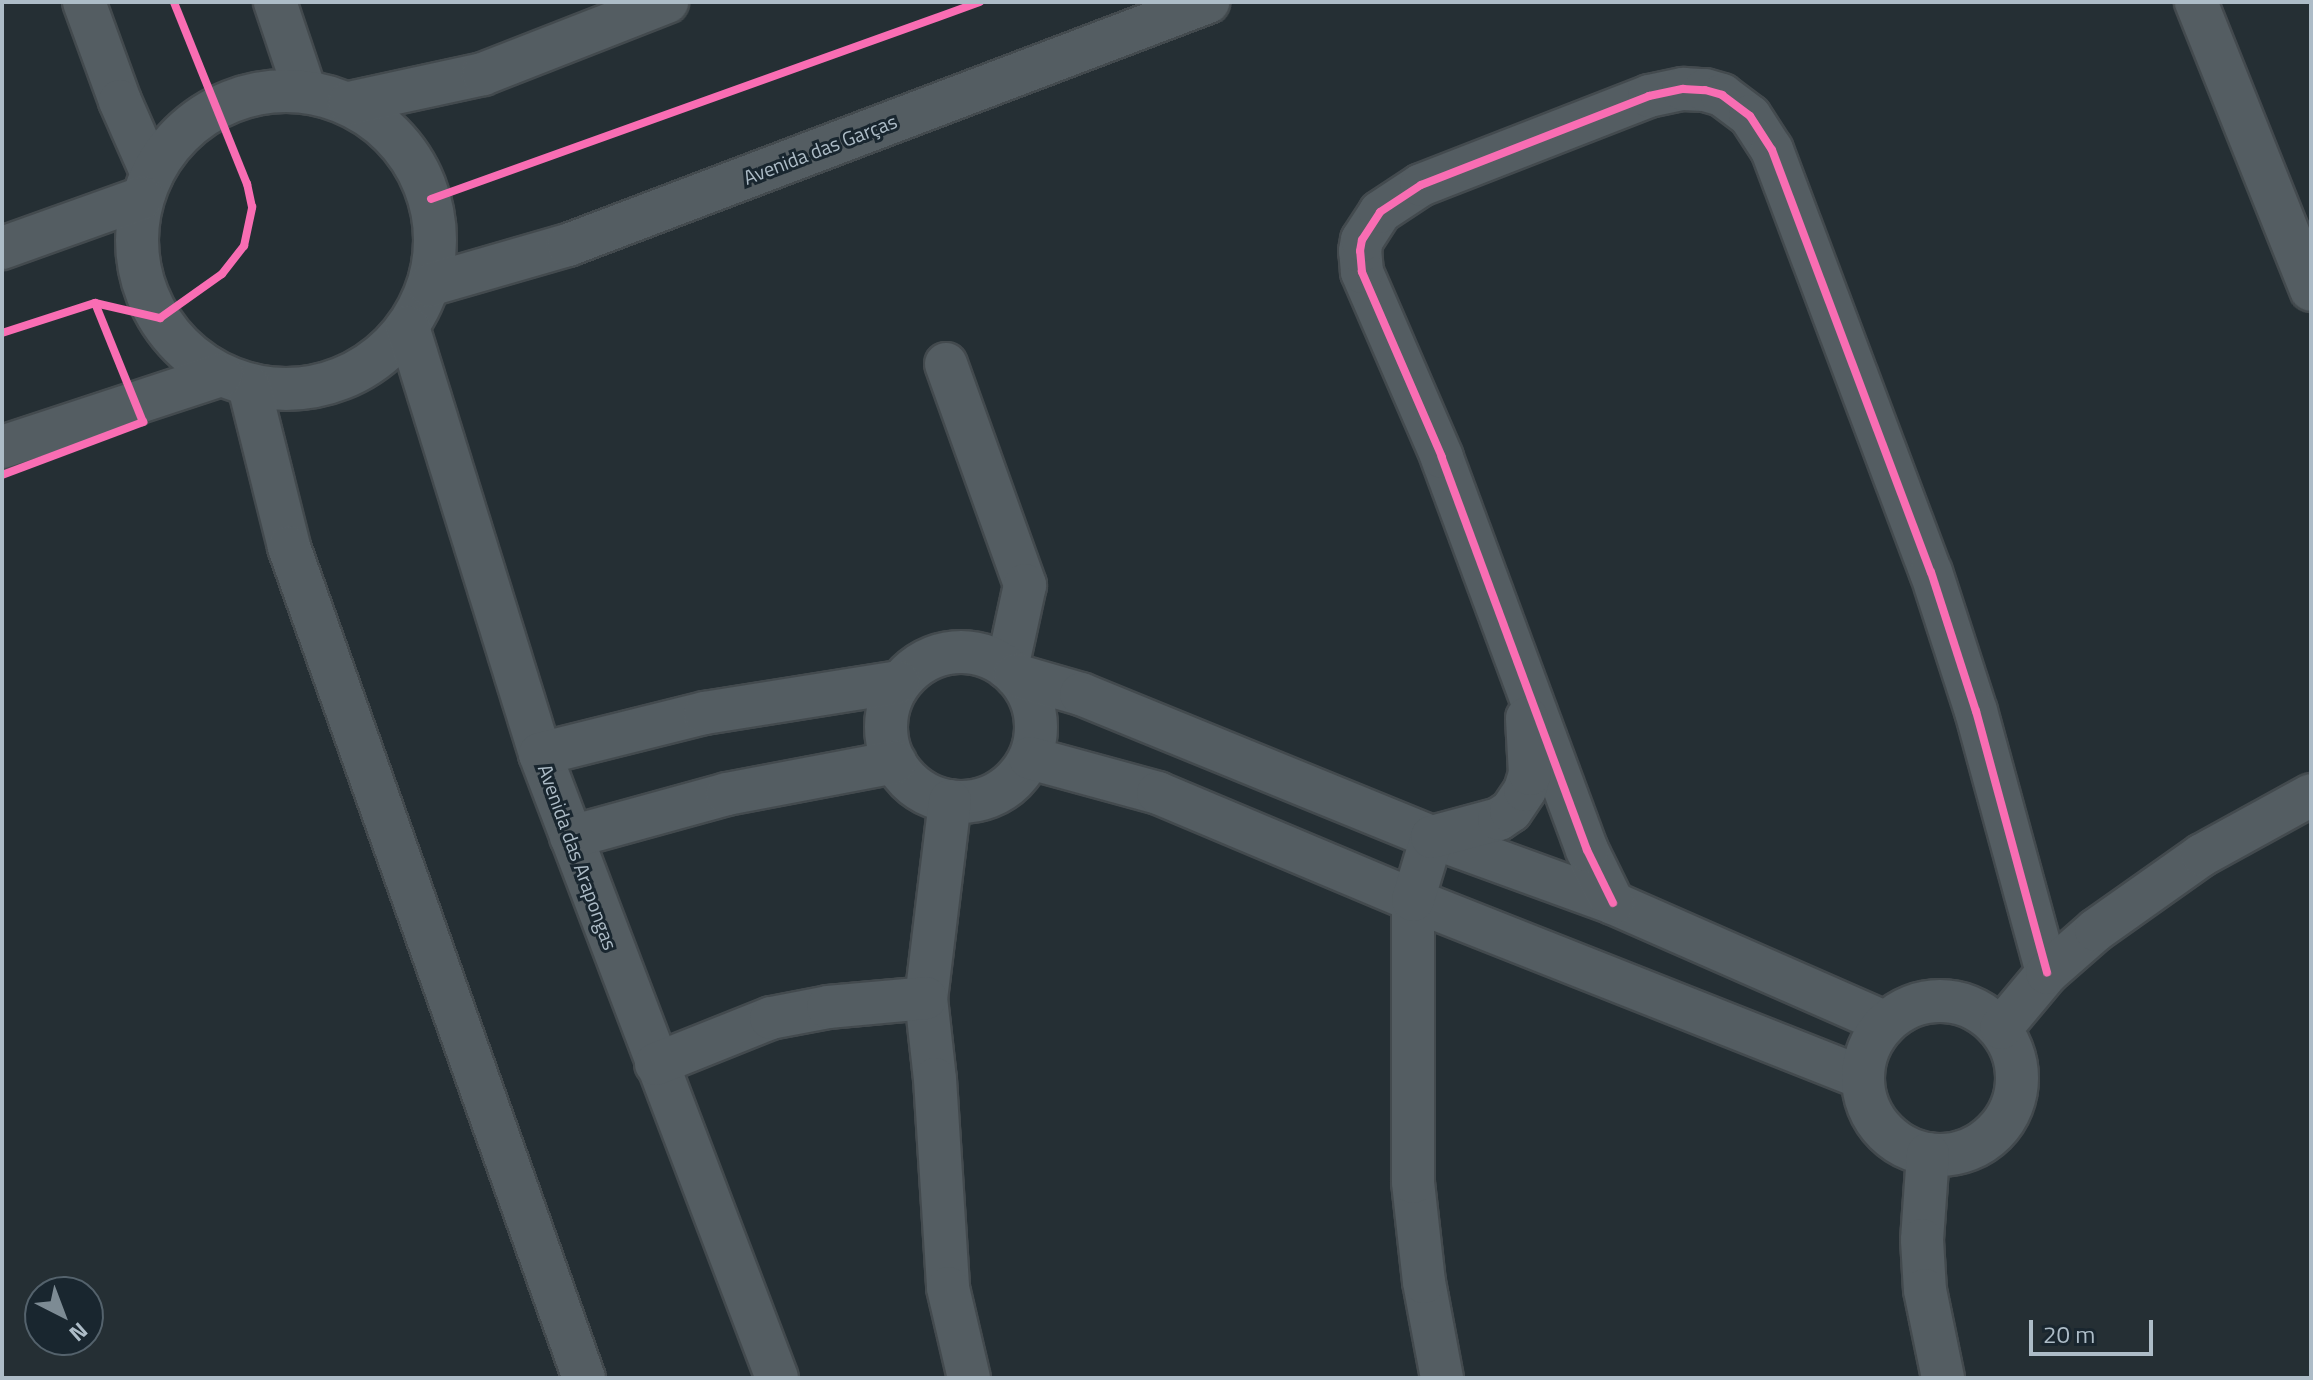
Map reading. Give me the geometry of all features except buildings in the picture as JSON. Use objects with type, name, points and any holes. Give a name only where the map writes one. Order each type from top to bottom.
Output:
[{"type":"street","points":[[84,2],[147,186]]},
{"type":"street","points":[[275,2],[305,91]]},
{"type":"street","points":[[349,103],[483,74],[667,2]]},
{"type":"street","name":"Avenida das Garças","points":[[429,285],[568,245],[1208,2]]},
{"type":"street","points":[[2196,2],[2311,290]]},
{"type":"street","points":[[1613,903],[1587,850],[1566,785],[1526,689],[1442,457],[1362,272],[1362,240],[1380,212],[1421,185],[1649,96],[1683,89],[1722,95],[1750,116],[1772,150],[1931,572],[1976,711],[2047,973]]},
{"type":"street","points":[[305,91],[349,103],[385,126],[413,159],[419,172],[431,199],[437,242],[429,285],[408,327],[377,359],[337,381],[293,390],[235,380],[186,352],[160,318],[142,281],[136,240],[147,186],[179,136],[216,108],[259,93],[305,91]]},
{"type":"street","points":[[2,248],[147,186]]},
{"type":"street","name":"Avenida das Arapongas","points":[[408,327],[540,754],[777,1378]]},
{"type":"street","points":[[946,364],[1025,585],[1011,672],[1029,696],[1035,715],[1036,740],[1030,758],[1017,779],[998,794],[975,802],[950,801],[918,789],[895,762],[885,724],[888,705],[899,682],[929,658],[957,651],[986,656],[1011,672],[1081,694],[1432,837],[1613,903],[1884,1022]]},
{"type":"street","points":[[2,447],[235,380]]},
{"type":"street","points":[[235,380],[289,547],[584,1378]]},
{"type":"street","points":[[540,754],[705,713],[899,682]]},
{"type":"street","points":[[1432,837],[1499,819],[1511,811],[1525,790],[1530,774],[1526,689]]},
{"type":"street","points":[[1030,758],[1158,793],[1413,900],[1862,1078]]},
{"type":"street","points":[[571,837],[727,794],[895,762]]},
{"type":"street","points":[[2001,1028],[2047,973],[2096,930],[2202,855],[2311,795]]},
{"type":"street","points":[[950,801],[926,998],[935,1079],[948,1288],[969,1378]]},
{"type":"street","points":[[1432,837],[1413,900],[1413,1182],[1424,1282],[1442,1378]]},
{"type":"street","points":[[656,1064],[771,1018],[828,1007],[926,998]]},
{"type":"street","points":[[1945,999],[1976,1008],[2001,1028],[2018,1066],[2013,1107],[2002,1125],[1978,1145],[1949,1155],[1928,1154],[1902,1145],[1881,1129],[1867,1104],[1862,1078],[1868,1048],[1884,1022],[1912,1004],[1945,999]]},
{"type":"street","points":[[1928,1154],[1922,1240],[1925,1290],[1933,1345],[1943,1378]]},
{"type":"cycle path","points":[[2,333],[95,303],[160,318],[222,274],[244,246],[252,207],[247,184],[174,2]]},
{"type":"cycle path","points":[[431,199],[980,2]]},
{"type":"cycle path","points":[[1613,903],[1587,850],[1442,457],[1362,272],[1360,251],[1362,240],[1380,212],[1421,185],[1649,96],[1683,89],[1705,90],[1722,95],[1750,116],[1772,150],[1931,572],[1976,711],[2047,973]]},
{"type":"cycle path","points":[[2,475],[143,422],[95,303]]}]
